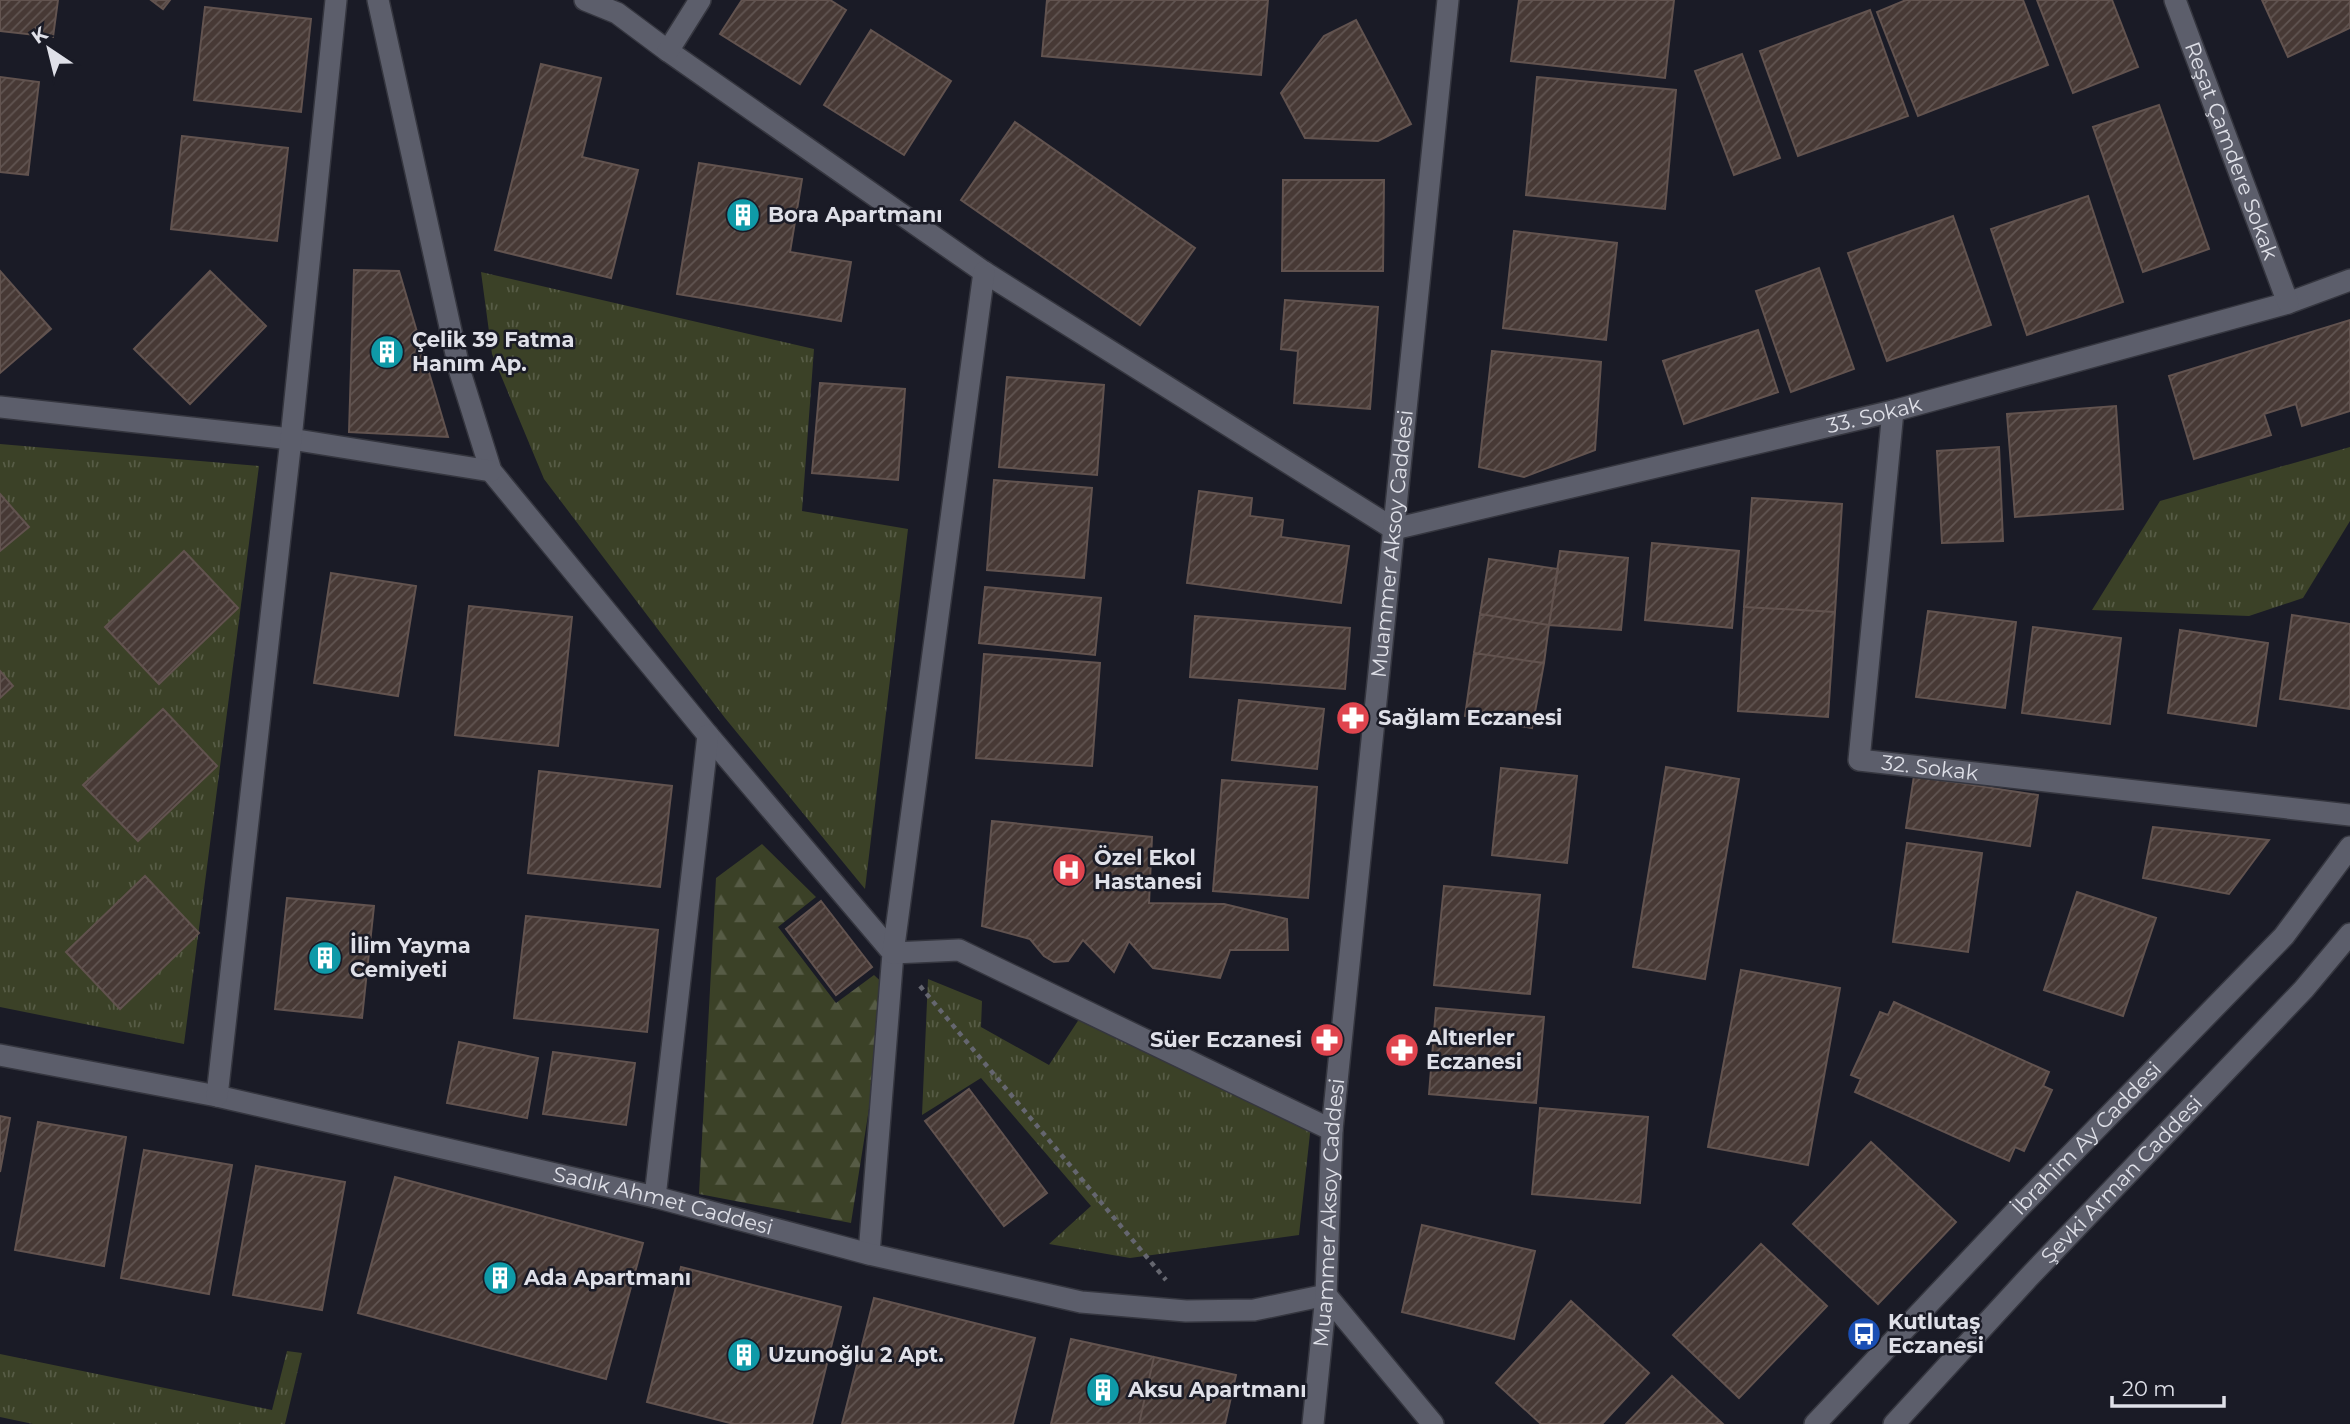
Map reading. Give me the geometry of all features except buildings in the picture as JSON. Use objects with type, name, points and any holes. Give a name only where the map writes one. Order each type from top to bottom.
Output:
[{"type":"street","points":[[217,1096],[291,439],[336,0]]},
{"type":"street","points":[[378,0],[460,372],[491,471],[708,735],[893,953]]},
{"type":"street","points":[[585,0],[617,13],[984,272],[1394,529]]},
{"type":"street","points":[[668,51],[700,0]]},
{"type":"street","name":"Muammer Aksoy Caddesi","points":[[1313,1424],[1326,1295],[1332,1130],[1448,0]]},
{"type":"street","name":"Reşat Çamdere Sokak","points":[[2175,0],[2288,303]]},
{"type":"street","points":[[869,1254],[893,953],[984,272]]},
{"type":"street","name":"33. Sokak","points":[[1394,529],[1893,411],[2288,303],[2350,280]]},
{"type":"street","points":[[0,407],[291,439],[491,471]]},
{"type":"street","name":"32. Sokak","points":[[1893,411],[1859,760],[2350,815]]},
{"type":"street","points":[[655,1197],[708,735]]},
{"type":"street","name":"İbrahim Ay Caddesi","points":[[1815,1424],[2008,1220],[2284,936],[2350,847]]},
{"type":"street","name":"Şevki Arman Caddesi","points":[[1894,1424],[2028,1278],[2304,989],[2350,934]]},
{"type":"street","points":[[893,953],[959,950],[1332,1130]]},
{"type":"street","name":"Sadık Ahmet Caddesi","points":[[0,1055],[217,1096],[655,1197],[869,1254],[1081,1302],[1186,1311],[1254,1310],[1326,1295]]},
{"type":"street","points":[[1326,1295],[1433,1424]]},
{"type":"path","points":[[893,953],[1163,1274],[1186,1311]]},
{"type":"green space","points":[[481,272],[814,349],[802,511],[908,529],[865,889],[725,718],[544,479],[492,354]]},
{"type":"green space","points":[[0,444],[259,466],[184,1044],[0,1007]]},
{"type":"green space","points":[[2350,447],[2350,521],[2303,598],[2249,616],[2092,610],[2160,501]]},
{"type":"green space","points":[[762,844],[816,897],[778,927],[836,1003],[874,975],[888,988],[851,1223],[699,1194],[716,878]]},
{"type":"green space","points":[[928,979],[982,1001],[981,1027],[1049,1065],[1087,1007],[1312,1115],[1299,1235],[1130,1258],[1049,1244],[1091,1206],[981,1078],[922,1115]]},
{"type":"green space","points":[[287,1351],[302,1353],[285,1424],[33,1424],[0,1417],[0,1354],[272,1410]]},
{"type":"place","name":"Bora Apartmanı","points":[[743,215]]},
{"type":"place","name":"Çelik 39 Fatma Hanım Ap.","points":[[387,352]]},
{"type":"place","name":"Sağlam Eczanesi","points":[[1353,718]]},
{"type":"place","name":"Özel Ekol Hastanesi","points":[[1069,870]]},
{"type":"place","name":"İlim Yayma Cemiyeti","points":[[325,958]]},
{"type":"place","name":"Süer Eczanesi","points":[[1327,1040]]},
{"type":"place","name":"Altıerler Eczanesi","points":[[1402,1050]]},
{"type":"place","name":"Ada Apartmanı","points":[[500,1278]]},
{"type":"place","name":"Kutlutaş Eczanesi","points":[[1864,1334]]},
{"type":"place","name":"Uzunoğlu 2 Apt.","points":[[744,1355]]},
{"type":"place","name":"Aksu Apartmanı","points":[[1103,1390]]}]
